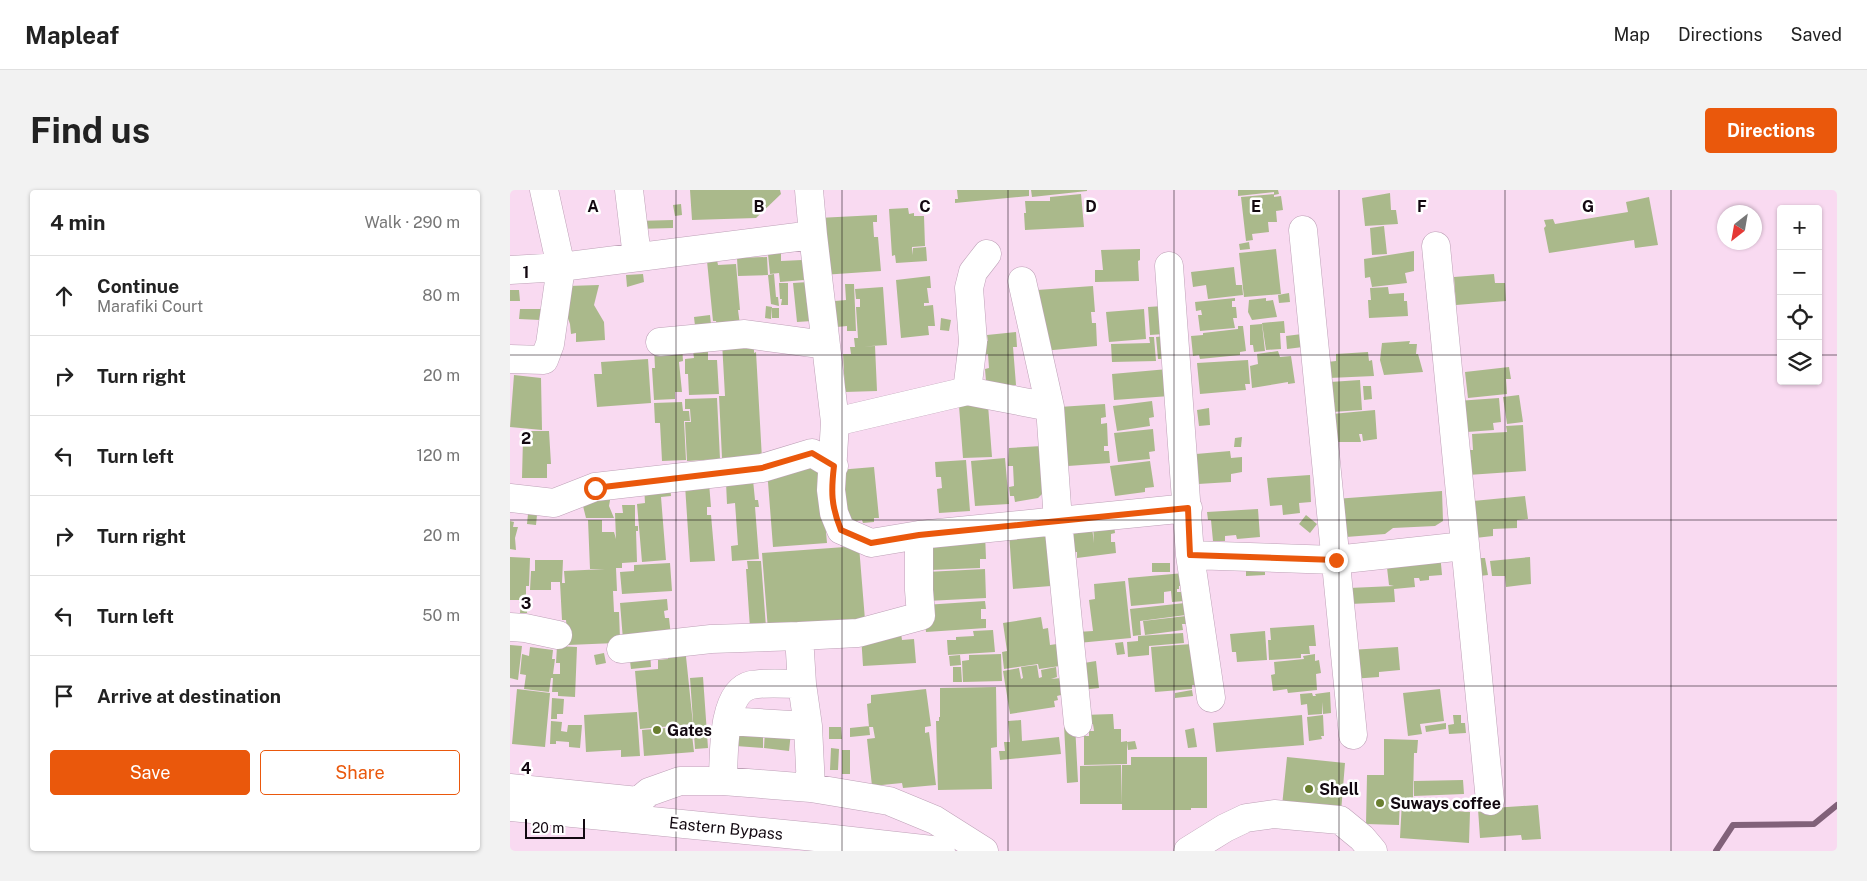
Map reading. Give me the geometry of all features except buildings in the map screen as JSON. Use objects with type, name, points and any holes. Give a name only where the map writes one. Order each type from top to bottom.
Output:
[{"type":"street","points":[[510,359],[544,360],[550,344],[561,267],[544,190]]},
{"type":"street","points":[[629,190],[636,257]]},
{"type":"street","points":[[810,190],[813,235],[836,422],[831,490],[834,513],[841,530],[871,543],[919,535],[1188,508]]},
{"type":"street","points":[[1303,230],[1353,735]]},
{"type":"street","points":[[510,270],[561,267],[813,235]]},
{"type":"street","points":[[1436,246],[1490,801]]},
{"type":"street","points":[[967,390],[973,342],[969,288],[972,272],[986,254]]},
{"type":"street","points":[[1169,266],[1190,555],[1211,698]]},
{"type":"street","points":[[1022,281],[1050,408],[1058,521],[1078,723]]},
{"type":"street","points":[[660,342],[745,334],[826,345]]},
{"type":"street","points":[[836,422],[967,390],[1050,408]]},
{"type":"street","points":[[510,498],[554,502],[595,488],[762,468],[812,453],[834,466]]},
{"type":"street","points":[[621,649],[711,640],[858,633],[921,616],[919,535]]},
{"type":"street","points":[[1190,555],[1336,560],[1464,546]]},
{"type":"street","points":[[510,627],[558,635]]},
{"type":"street","points":[[800,636],[811,788]]},
{"type":"street","points":[[723,781],[727,721],[738,694],[752,685],[802,684]]},
{"type":"street","points":[[727,721],[808,726]]},
{"type":"street","points":[[510,788],[628,809],[649,792],[680,781],[723,781],[811,788],[890,801],[935,820],[984,851]]},
{"type":"street","name":"Eastern Bypass","points":[[510,806],[628,809],[941,851]]},
{"type":"street","points":[[1188,851],[1225,828],[1246,818],[1274,814],[1340,820],[1362,838],[1373,851]]},
{"type":"waterway","points":[[1716,851],[1733,825],[1814,824],[1837,805]]},
{"type":"place","name":"Gates","points":[[657,730]]},
{"type":"place","name":"Shell","points":[[1309,789]]},
{"type":"place","name":"Suways coffee","points":[[1380,803]]},
{"type":"route","points":[[595,488],[762,468],[812,453],[834,466],[831,490],[834,513],[841,530],[871,543],[919,535],[1188,508],[1190,555],[1336,560]]}]
